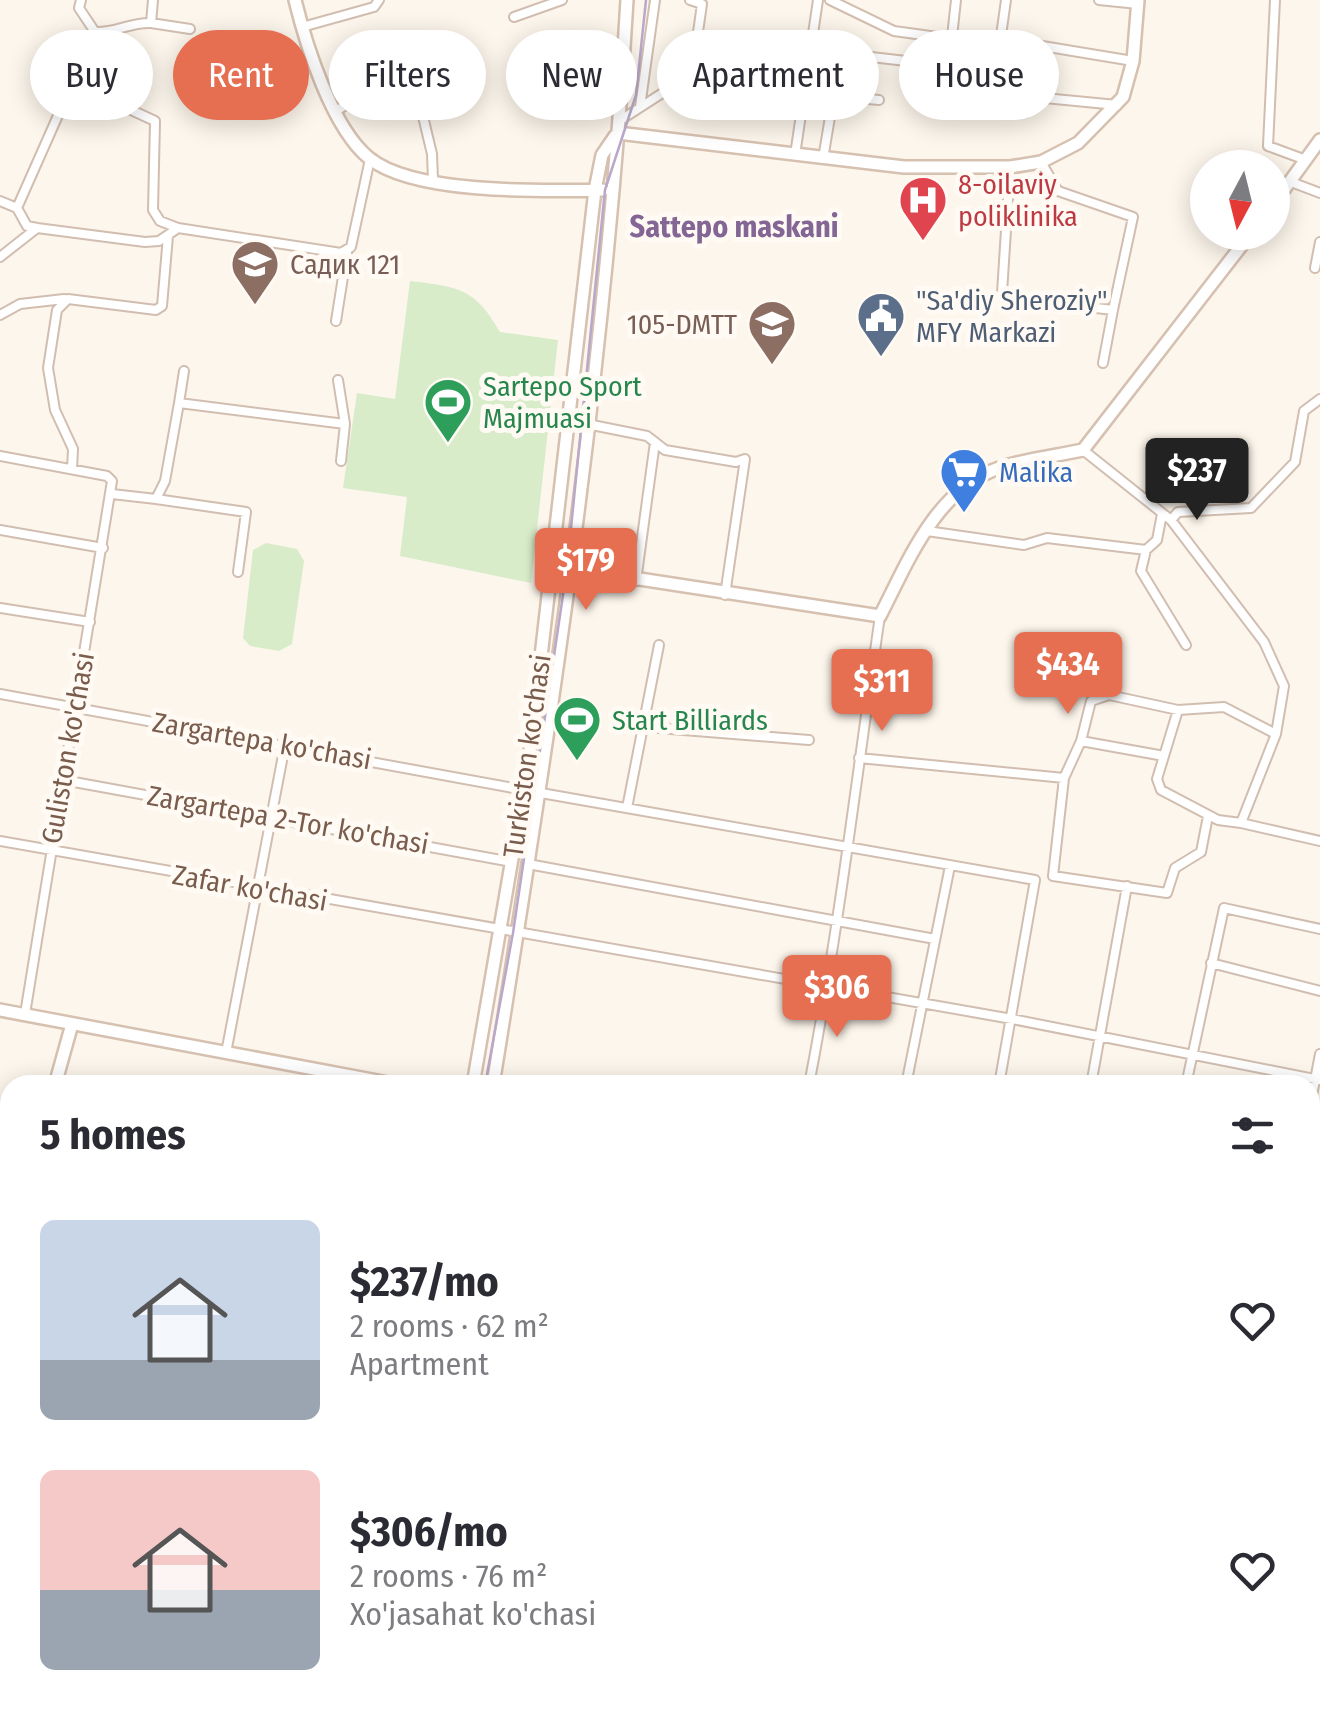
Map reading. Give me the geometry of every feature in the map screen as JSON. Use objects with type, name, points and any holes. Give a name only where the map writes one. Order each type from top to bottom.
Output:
[{"type":"main road","points":[[295,0],[307,50],[329,94]]},
{"type":"main road","name":"Turkiston ko'chasi","points":[[495,1075],[541,793],[571,569],[612,191],[626,0]]},
{"type":"main road","points":[[618,127],[822,159],[904,167],[1010,167],[1041,162],[1068,151],[1117,105],[1132,61],[1138,2]]},
{"type":"main road","points":[[344,120],[370,158],[396,173],[474,188],[612,191]]},
{"type":"main road","name":"Turkiston ko'chasi","points":[[475,1075],[524,790],[554,569],[595,190],[602,155],[618,127]]},
{"type":"main road","points":[[1290,184],[1318,145]]},
{"type":"main road","points":[[554,569],[880,616],[945,504],[979,476],[1083,450],[1238,250]]},
{"type":"main road","points":[[0,1010],[347,1075]]},
{"type":"main road","points":[[58,1075],[72,1024]]},
{"type":"street","points":[[81,0],[79,8],[93,30]]},
{"type":"street","points":[[151,23],[153,0]]},
{"type":"street","points":[[302,27],[374,7],[380,0]]},
{"type":"street","points":[[514,17],[562,0]]},
{"type":"street","points":[[640,107],[654,0]]},
{"type":"street","points":[[618,127],[640,107],[692,74],[702,4],[690,0]]},
{"type":"street","points":[[813,30],[818,0]]},
{"type":"street","points":[[830,0],[899,32]]},
{"type":"street","points":[[953,30],[956,0]]},
{"type":"street","points":[[1001,30],[1006,0]]},
{"type":"street","points":[[1099,0],[1138,2]]},
{"type":"street","points":[[1275,0],[1268,146],[1306,160]]},
{"type":"street","points":[[107,30],[151,23],[190,28]]},
{"type":"street","points":[[1059,49],[1132,61]]},
{"type":"street","points":[[1059,99],[1117,105]]},
{"type":"street","points":[[17,208],[58,120]]},
{"type":"street","points":[[153,120],[153,210],[160,222],[178,228],[347,252]]},
{"type":"street","points":[[424,120],[433,180]]},
{"type":"street","points":[[795,154],[800,120]]},
{"type":"street","points":[[822,159],[829,120]]},
{"type":"street","points":[[336,321],[347,252],[370,158]]},
{"type":"street","points":[[1041,162],[1058,191],[1133,216],[1104,363]]},
{"type":"street","points":[[1010,167],[1002,293],[1009,298],[1113,310]]},
{"type":"street","points":[[1292,182],[1320,193]]},
{"type":"street","points":[[0,202],[17,208],[28,226],[37,228],[145,242],[168,236],[178,228]]},
{"type":"street","points":[[0,257],[37,228]]},
{"type":"street","points":[[0,315],[20,304],[68,298],[156,310],[162,306],[165,290],[168,236]]},
{"type":"street","points":[[1315,268],[1320,242]]},
{"type":"street","points":[[0,456],[72,469],[73,449],[55,410],[48,368],[57,310],[68,298]]},
{"type":"street","points":[[156,500],[164,482],[184,370]]},
{"type":"street","points":[[338,380],[345,424],[341,461]]},
{"type":"street","points":[[1186,646],[1140,571],[1146,550],[1158,540],[1166,517],[1178,512],[1251,508],[1295,462],[1304,411],[1320,399]]},
{"type":"street","points":[[179,403],[345,424]]},
{"type":"street","points":[[586,424],[655,442],[665,450],[736,462],[745,459],[725,595]]},
{"type":"street","points":[[636,581],[655,442]]},
{"type":"street","points":[[1083,450],[1166,517],[1264,642],[1286,692],[1276,734],[1241,824]]},
{"type":"street","name":"Guliston ko'chasi","points":[[25,1014],[112,494],[112,481],[107,476],[72,469]]},
{"type":"street","points":[[112,494],[246,512],[238,572]]},
{"type":"street","points":[[0,530],[103,548]]},
{"type":"street","points":[[927,531],[1024,545],[1047,538],[1146,550]]},
{"type":"street","points":[[0,608],[90,622]]},
{"type":"street","points":[[811,1075],[850,848],[880,616]]},
{"type":"street","points":[[626,808],[646,727],[659,645]]},
{"type":"street","name":"Zargartepa ko'chasi","points":[[0,694],[524,790]]},
{"type":"street","points":[[1208,816],[1201,852],[1175,868],[1167,893],[1053,876],[1064,778],[1081,741],[1091,701],[1098,696],[1178,710],[1224,707],[1276,734]]},
{"type":"street","points":[[1178,710],[1157,779],[1161,790],[1208,816],[1320,841]]},
{"type":"street","points":[[646,727],[809,740]]},
{"type":"street","points":[[1081,741],[1164,756]]},
{"type":"street","points":[[226,1052],[284,745]]},
{"type":"street","points":[[860,758],[1064,778]]},
{"type":"street","name":"Zargartepa 2-Tor ko'chasi","points":[[62,780],[512,862]]},
{"type":"street","points":[[541,793],[1035,880],[1001,1075]]},
{"type":"street","name":"Zafar ko'chasi","points":[[0,841],[257,890],[1012,1020],[1292,1075]]},
{"type":"street","points":[[528,864],[935,939]]},
{"type":"street","points":[[908,1075],[950,866]]},
{"type":"street","points":[[1093,1075],[1127,886]]},
{"type":"street","points":[[1188,1075],[1224,908],[1320,928]]},
{"type":"street","points":[[1212,963],[1320,991]]},
{"type":"green space","name":"Sartepo Sport Majmuasi","points":[[410,281],[464,292],[482,306],[500,332],[558,340],[531,583],[400,556],[407,497],[343,488],[357,393],[395,399]]},
{"type":"green space","points":[[266,543],[297,549],[304,561],[292,644],[279,651],[250,646],[243,638],[253,550]]},
{"type":"tram line","points":[[487,1075],[513,933],[567,568],[605,190],[636,95],[646,0]]},
{"type":"place","name":"8-oilaviy poliklinika","points":[[923,242]]},
{"type":"place","name":"Садик 121","points":[[255,306]]},
{"type":"place","name":"\"Sa'diy Sheroziy\" MFY Markazi","points":[[881,358]]},
{"type":"place","name":"105-DMTT","points":[[772,366]]},
{"type":"place","name":"Sartepo Sport Majmuasi","points":[[448,444]]},
{"type":"place","name":"Malika","points":[[964,514]]},
{"type":"place","name":"Start Billiards","points":[[577,762]]},
{"type":"district","name":"Sattepo maskani","points":[[734,227]]}]
